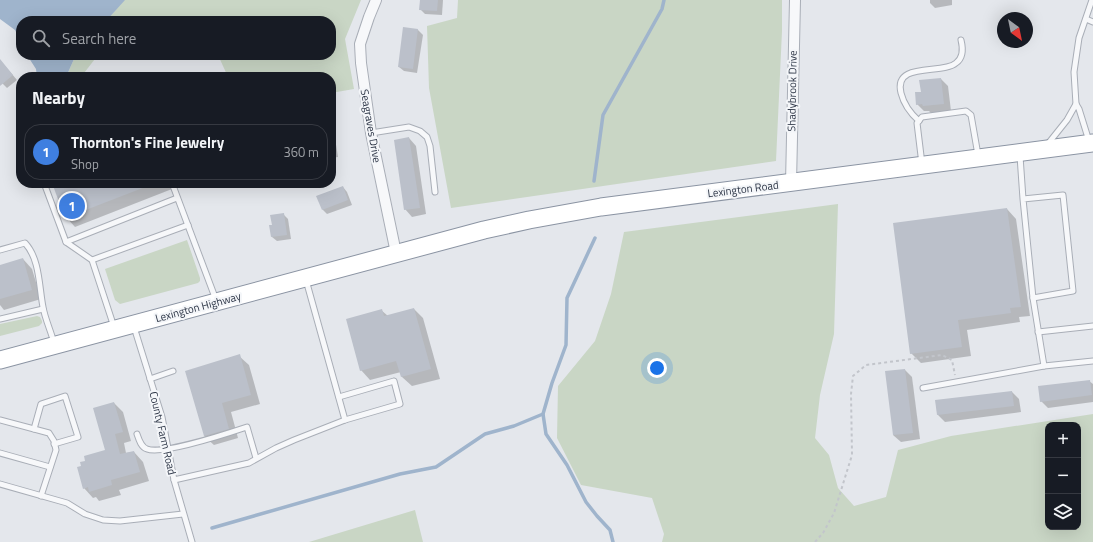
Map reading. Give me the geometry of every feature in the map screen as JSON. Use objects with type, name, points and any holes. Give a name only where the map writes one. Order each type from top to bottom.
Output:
[{"type":"highway","name":"Lexington Road","points":[[396,253],[484,230],[601,207],[1092,143]]},
{"type":"highway","name":"Lexington Highway","points":[[0,360],[396,253]]},
{"type":"street","name":"Seagraves Drive","points":[[376,0],[360,44],[361,63],[372,133],[396,253]]},
{"type":"street","name":"Shadybrook Drive","points":[[791,183],[795,0]]},
{"type":"lane","points":[[1092,0],[1079,38],[1075,55],[1074,72],[1076,104],[1080,110],[1092,143]]},
{"type":"lane","points":[[1086,19],[1093,22]]},
{"type":"lane","points":[[922,165],[918,122],[910,113],[903,101],[900,91],[901,81],[907,75],[917,70],[945,68],[956,64],[961,58],[961,40]]},
{"type":"lane","points":[[1043,150],[1067,120],[1076,104]]},
{"type":"lane","points":[[918,122],[922,117],[966,111],[971,115],[979,158]]},
{"type":"lane","points":[[372,133],[409,128],[420,130],[427,137],[430,146],[435,192]]},
{"type":"lane","points":[[1020,153],[1033,298],[1044,366]]},
{"type":"lane","points":[[46,188],[66,242],[92,260],[115,329]]},
{"type":"lane","points":[[174,188],[216,302]]},
{"type":"lane","points":[[1023,199],[1063,195],[1073,291],[1033,298]]},
{"type":"lane","points":[[66,242],[177,198]]},
{"type":"lane","points":[[92,260],[188,225]]},
{"type":"lane","points":[[0,250],[25,243],[30,248],[37,270],[43,309],[55,346]]},
{"type":"lane","points":[[305,278],[345,420]]},
{"type":"lane","points":[[0,318],[43,309]]},
{"type":"lane","name":"County Farm Road","points":[[133,324],[162,418],[174,480],[192,542]]},
{"type":"lane","points":[[1038,332],[1093,326]]},
{"type":"lane","points":[[923,388],[1044,366],[1093,361]]},
{"type":"lane","points":[[150,378],[173,371]]},
{"type":"lane","points":[[174,480],[249,463],[276,448],[345,420],[400,404],[394,381],[339,397]]},
{"type":"lane","points":[[34,429],[41,404],[65,396],[78,437],[54,444]]},
{"type":"lane","points":[[0,420],[49,433],[56,450],[40,496]]},
{"type":"lane","points":[[137,434],[144,448],[149,450],[167,450],[247,427],[256,458]]},
{"type":"lane","points":[[0,453],[50,467]]},
{"type":"lane","points":[[0,484],[67,503],[85,514],[103,520],[120,521],[183,514]]},
{"type":"path","points":[[815,542],[823,532],[834,513],[852,455],[851,394],[853,376],[866,365],[942,355],[952,360],[957,382]]},
{"type":"green space","points":[[124,0],[361,0],[345,39],[354,89],[336,92],[336,72],[226,72],[220,60],[336,60],[336,16],[110,16]]},
{"type":"green space","points":[[458,0],[782,0],[776,161],[451,208],[429,88],[427,26],[457,18]]},
{"type":"green space","points":[[74,60],[94,60],[85,72],[68,72]]},
{"type":"green space","points":[[838,204],[834,334],[820,395],[815,438],[829,455],[838,488],[854,506],[886,497],[898,450],[951,436],[1093,414],[1093,542],[662,542],[664,534],[652,498],[581,485],[557,438],[558,386],[595,341],[611,294],[624,232]]},
{"type":"green space","points":[[187,240],[200,278],[198,283],[120,304],[115,300],[105,269]]},
{"type":"green space","points":[[37,316],[40,317],[42,321],[39,326],[0,336],[0,324]]},
{"type":"green space","points":[[415,510],[423,542],[309,542]]},
{"type":"water","points":[[0,0],[125,0],[111,16],[16,16],[16,32],[0,19]]},
{"type":"water","points":[[30,60],[74,60],[68,72],[36,72]]},
{"type":"building","points":[[420,0],[438,0],[437,11],[419,10]]},
{"type":"building","points":[[403,27],[418,29],[413,69],[398,67]]},
{"type":"building","points":[[0,59],[13,75],[0,86]]},
{"type":"building","points":[[941,78],[944,104],[923,106],[922,104],[916,105],[915,92],[921,92],[919,80]]},
{"type":"building","points":[[409,137],[420,208],[404,210],[394,140]]},
{"type":"building","points":[[343,186],[348,200],[322,210],[316,196]]},
{"type":"building","points":[[54,188],[143,188],[65,218]]},
{"type":"building","points":[[1007,208],[1021,307],[1010,308],[1011,313],[958,320],[962,347],[910,354],[893,223]]},
{"type":"building","points":[[284,213],[287,235],[271,237],[269,225],[272,225],[270,215]]},
{"type":"building","points":[[23,258],[32,290],[0,299],[0,265]]},
{"type":"building","points":[[414,308],[431,369],[401,377],[396,361],[360,371],[346,319],[382,309],[384,316]]},
{"type":"building","points":[[240,354],[251,395],[222,403],[229,429],[204,436],[185,371]]},
{"type":"building","points":[[905,369],[913,433],[893,435],[885,371]]},
{"type":"building","points":[[1090,380],[1092,395],[1040,402],[1038,386]]},
{"type":"building","points":[[1012,391],[1014,406],[937,415],[935,400]]},
{"type":"building","points":[[114,402],[123,432],[115,434],[120,454],[134,451],[140,472],[111,480],[112,485],[89,492],[88,487],[83,489],[77,467],[81,466],[80,462],[85,461],[84,456],[105,450],[93,408]]},
{"type":"waterway","points":[[594,181],[603,115],[662,9],[664,0]]},
{"type":"waterway","points":[[212,528],[400,474],[436,467],[485,434],[514,426],[543,414],[552,383],[566,345],[567,298],[595,238]]},
{"type":"waterway","points":[[543,414],[546,434],[567,465],[586,502],[610,530],[613,542]]},
{"type":"place","name":"Thornton's Fine Jewelry","points":[[72,206]]}]
